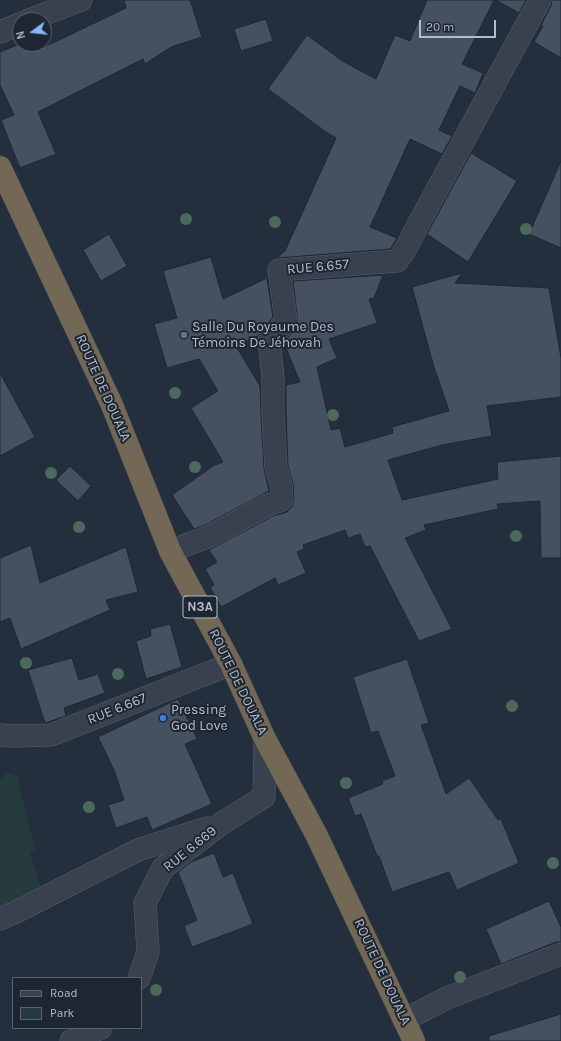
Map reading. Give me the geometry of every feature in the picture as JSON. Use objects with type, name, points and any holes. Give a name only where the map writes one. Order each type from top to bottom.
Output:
[{"type":"highway","name":"ROUTE DE DOUALA","points":[[0,167],[112,405],[170,551],[231,664],[265,739],[316,834],[414,1041]]},
{"type":"street","points":[[50,12],[81,0]]},
{"type":"street","name":"RUE 6.657","points":[[170,551],[210,536],[268,505],[282,500],[281,484],[276,468],[273,414],[273,377],[268,341],[286,322],[279,270],[397,261],[405,250],[418,223],[540,0]]},
{"type":"street","points":[[0,32],[12,27]]},
{"type":"street","name":"RUE 6.667","points":[[0,735],[51,735],[231,664]]},
{"type":"street","name":"RUE 6.669","points":[[139,977],[148,952],[145,903],[163,868],[222,823],[264,797],[265,739]]},
{"type":"street","points":[[0,919],[138,850],[222,823]]},
{"type":"street","points":[[404,1020],[447,998],[560,956]]},
{"type":"street","points":[[71,1041],[99,1029]]},
{"type":"green space","points":[[7,773],[17,776],[35,849],[30,853],[41,888],[0,909],[0,781]]},
{"type":"building","points":[[124,0],[190,0],[202,37],[171,47],[145,64],[143,59],[38,112],[56,154],[20,168],[1,120],[14,115],[0,85],[0,52],[12,47],[12,52],[52,52],[52,43],[126,8]]},
{"type":"building","points":[[427,0],[494,0],[462,64],[483,73],[475,93],[460,86],[439,130],[452,136],[442,154],[410,139],[370,227],[397,238],[390,249],[277,258],[285,251],[336,138],[268,89],[307,35],[344,62],[376,79],[395,35],[410,41]]},
{"type":"building","points":[[496,0],[526,0],[519,13]]},
{"type":"building","points":[[552,0],[561,0],[561,58],[534,42],[543,26],[541,25],[551,6]]},
{"type":"building","points":[[266,19],[273,41],[241,51],[234,29]]},
{"type":"building","points":[[471,153],[517,181],[468,262],[427,234]]},
{"type":"building","points":[[561,161],[561,248],[529,234]]},
{"type":"building","points":[[109,234],[127,266],[101,281],[83,250]]},
{"type":"building","points":[[211,257],[223,299],[267,278],[273,317],[258,336],[236,346],[260,386],[264,469],[269,491],[205,525],[194,529],[172,495],[213,466],[223,462],[191,408],[218,391],[199,359],[167,368],[154,324],[177,318],[163,271]]},
{"type":"building","points":[[462,273],[455,283],[549,288],[561,358],[561,397],[487,406],[492,436],[442,445],[388,460],[402,500],[498,479],[497,462],[561,456],[561,558],[541,558],[540,501],[497,504],[498,509],[424,525],[426,530],[405,538],[452,629],[419,641],[370,546],[365,547],[360,534],[348,538],[345,530],[303,545],[304,549],[297,552],[306,573],[278,585],[275,578],[221,607],[210,587],[214,585],[205,569],[217,562],[209,550],[273,516],[287,512],[292,507],[294,500],[293,483],[288,466],[286,385],[300,382],[284,343],[298,324],[293,281],[383,275],[374,298],[369,299],[377,323],[329,339],[337,358],[317,367],[331,430],[340,428],[345,447],[393,433],[392,427],[449,411],[434,367],[412,287]]},
{"type":"building","points":[[0,373],[35,437],[0,456]]},
{"type":"building","points":[[70,466],[91,486],[78,501],[56,480]]},
{"type":"building","points":[[31,545],[40,583],[126,547],[138,592],[106,600],[110,610],[21,649],[10,618],[0,622],[0,558]]},
{"type":"building","points":[[170,624],[182,667],[146,679],[136,641],[151,636],[150,629]]},
{"type":"building","points":[[72,658],[79,680],[98,674],[105,693],[64,708],[66,716],[45,723],[28,670]]},
{"type":"building","points":[[407,659],[429,723],[421,725],[446,794],[469,778],[498,820],[501,819],[519,863],[457,890],[449,872],[392,892],[379,856],[377,856],[361,814],[355,816],[348,798],[383,784],[382,781],[395,776],[378,731],[371,733],[353,677]]},
{"type":"building","points":[[178,699],[197,739],[185,744],[212,804],[152,830],[147,817],[116,828],[108,805],[124,800],[114,770],[98,737]]},
{"type":"building","points":[[214,853],[223,877],[233,873],[253,924],[192,947],[184,926],[197,920],[178,872],[191,862]]},
{"type":"building","points":[[549,901],[561,927],[561,942],[556,942],[501,964],[486,929]]},
{"type":"building","points":[[561,1014],[561,1041],[489,1041],[489,1036]]},
{"type":"place","name":"Salle Du Royaume Des Témoins De Jéhovah","points":[[184,335]]},
{"type":"place","name":"Pressing God Love","points":[[163,718]]}]
